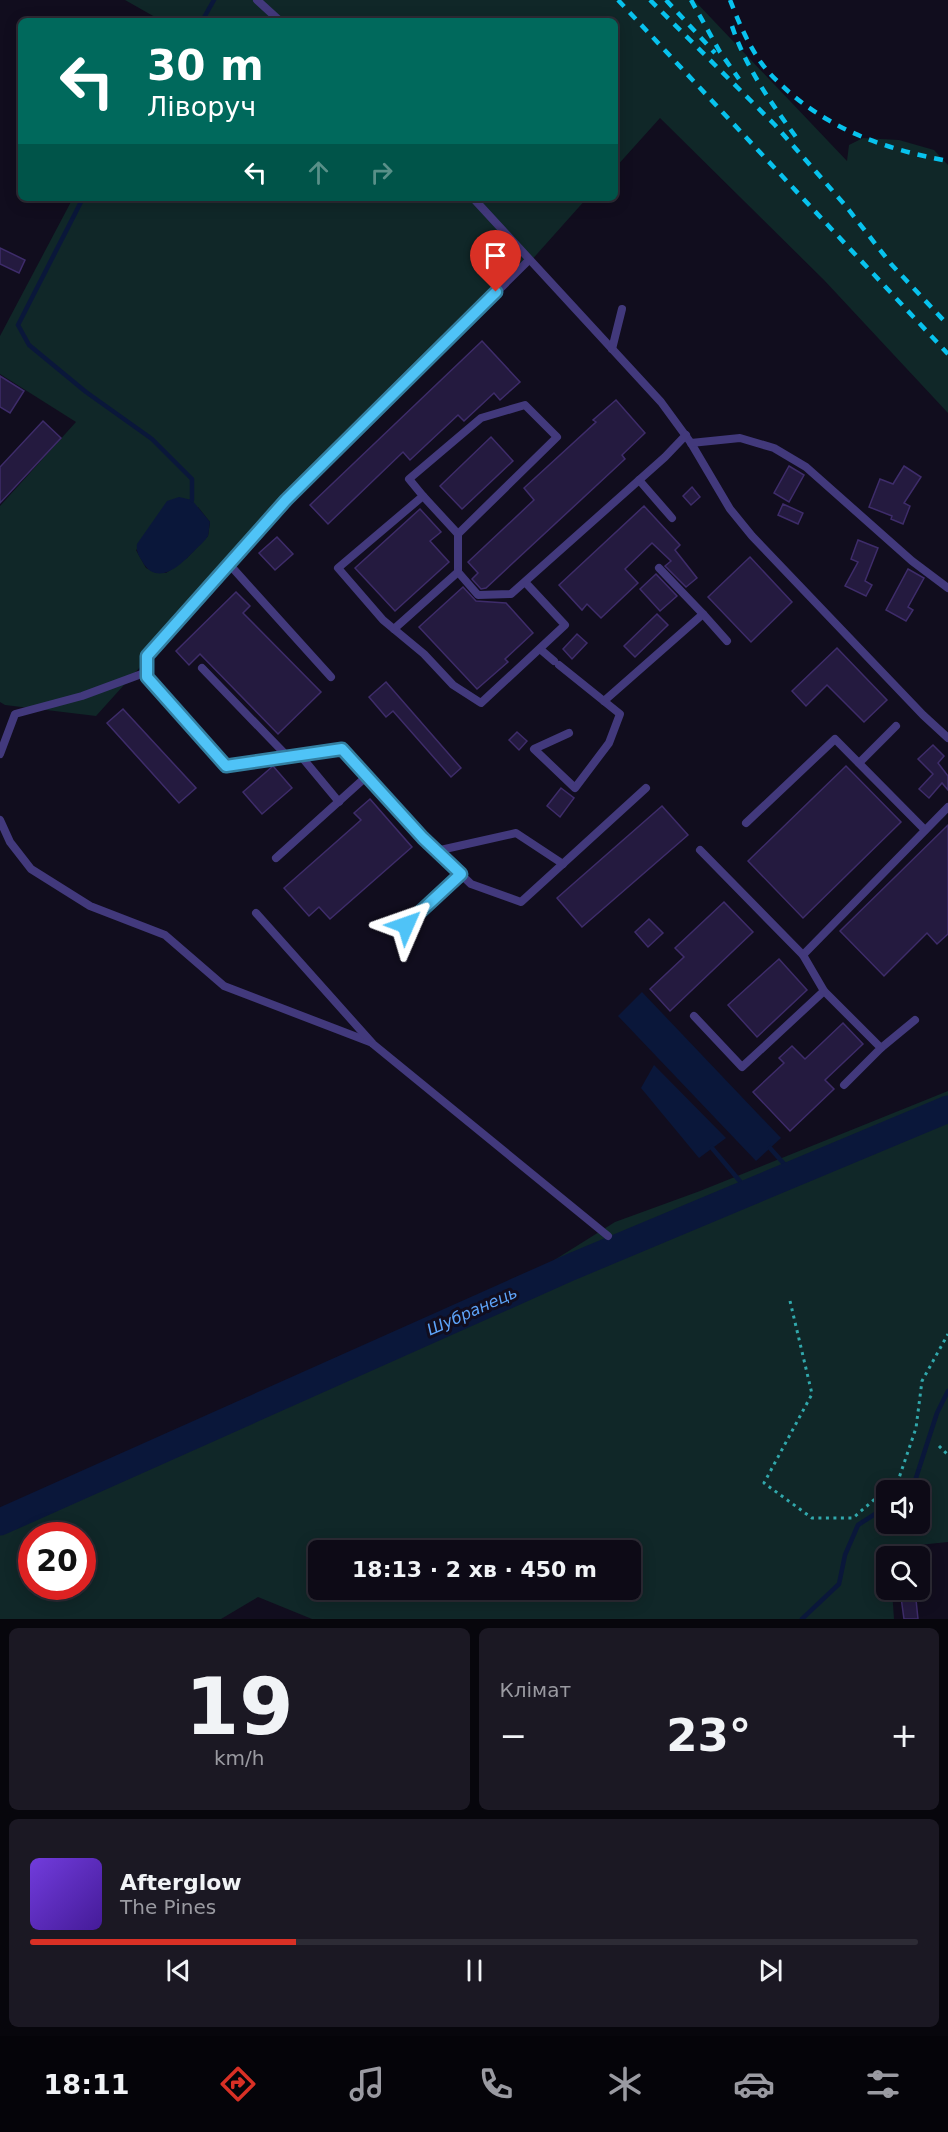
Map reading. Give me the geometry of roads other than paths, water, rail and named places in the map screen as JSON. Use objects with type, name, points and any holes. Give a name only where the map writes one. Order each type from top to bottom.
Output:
[{"type":"lane","points":[[257,0],[277,18]]},
{"type":"lane","points":[[476,201],[661,402],[686,435],[729,508],[752,536],[923,715],[948,738]]},
{"type":"lane","points":[[529,260],[286,500],[147,656],[147,677],[226,766],[342,749],[436,850],[471,884],[521,902],[646,788]]},
{"type":"lane","points":[[612,349],[622,309]]},
{"type":"lane","points":[[458,534],[557,438],[525,405],[481,418],[409,479],[458,534],[458,572],[478,595],[511,594],[686,435]]},
{"type":"lane","points":[[691,443],[740,438],[774,447],[806,467],[912,561],[948,588]]},
{"type":"lane","points":[[639,480],[672,518]]},
{"type":"lane","points":[[423,496],[338,568],[384,620],[424,654],[453,684],[481,703],[565,625],[525,582]]},
{"type":"lane","points":[[229,564],[331,677]]},
{"type":"lane","points":[[659,568],[728,640]]},
{"type":"lane","points":[[394,628],[458,572]]},
{"type":"lane","points":[[604,701],[703,614]]},
{"type":"lane","points":[[540,649],[620,714],[609,743],[575,788],[534,749],[568,733]]},
{"type":"lane","points":[[202,668],[288,757]]},
{"type":"lane","points":[[0,754],[15,714],[82,696],[147,672]]},
{"type":"lane","points":[[859,763],[896,726]]},
{"type":"lane","points":[[746,823],[835,739],[926,830]]},
{"type":"lane","points":[[300,755],[339,802]]},
{"type":"lane","points":[[276,858],[367,776]]},
{"type":"lane","points":[[803,955],[948,807]]},
{"type":"lane","points":[[0,820],[10,842],[31,869],[90,906],[165,935],[225,986],[373,1044]]},
{"type":"lane","points":[[436,850],[516,833],[563,864]]},
{"type":"lane","points":[[700,850],[803,955],[824,991],[881,1048]]},
{"type":"lane","points":[[406,925],[461,874]]},
{"type":"lane","points":[[256,913],[373,1044],[609,1236]]},
{"type":"lane","points":[[694,1016],[742,1067],[824,991]]},
{"type":"lane","points":[[844,1084],[881,1048],[915,1020]]},
{"type":"water","points":[[179,497],[192,500],[210,522],[208,536],[176,567],[162,573],[155,573],[148,569],[141,559],[137,551],[137,544],[167,501]]},
{"type":"water","points":[[642,992],[781,1138],[756,1161],[618,1016]]},
{"type":"water","points":[[654,1065],[726,1138],[699,1158],[641,1088]]},
{"type":"waterway","points":[[204,18],[214,0]]},
{"type":"waterway","points":[[81,201],[18,325],[29,345],[86,392],[152,439],[192,479],[192,500]]},
{"type":"waterway","name":"Шубранець","points":[[0,1522],[571,1267],[948,1109]]},
{"type":"waterway","points":[[712,1148],[749,1192]]},
{"type":"waterway","points":[[770,1148],[793,1174]]},
{"type":"waterway","points":[[915,1480],[937,1413],[948,1391]]},
{"type":"waterway","points":[[802,1619],[839,1584],[845,1555],[858,1525],[876,1513]]},
{"type":"railway","points":[[618,0],[948,354]]},
{"type":"railway","points":[[650,0],[775,125],[845,205],[891,264],[948,325]]},
{"type":"railway","points":[[666,0],[715,53]]},
{"type":"railway","points":[[691,0],[720,52],[739,79]]},
{"type":"railway","points":[[730,0],[746,37],[761,63],[789,92],[807,106],[844,129],[884,145],[948,161]]},
{"type":"railway","points":[[732,26],[751,70],[796,137]]}]
